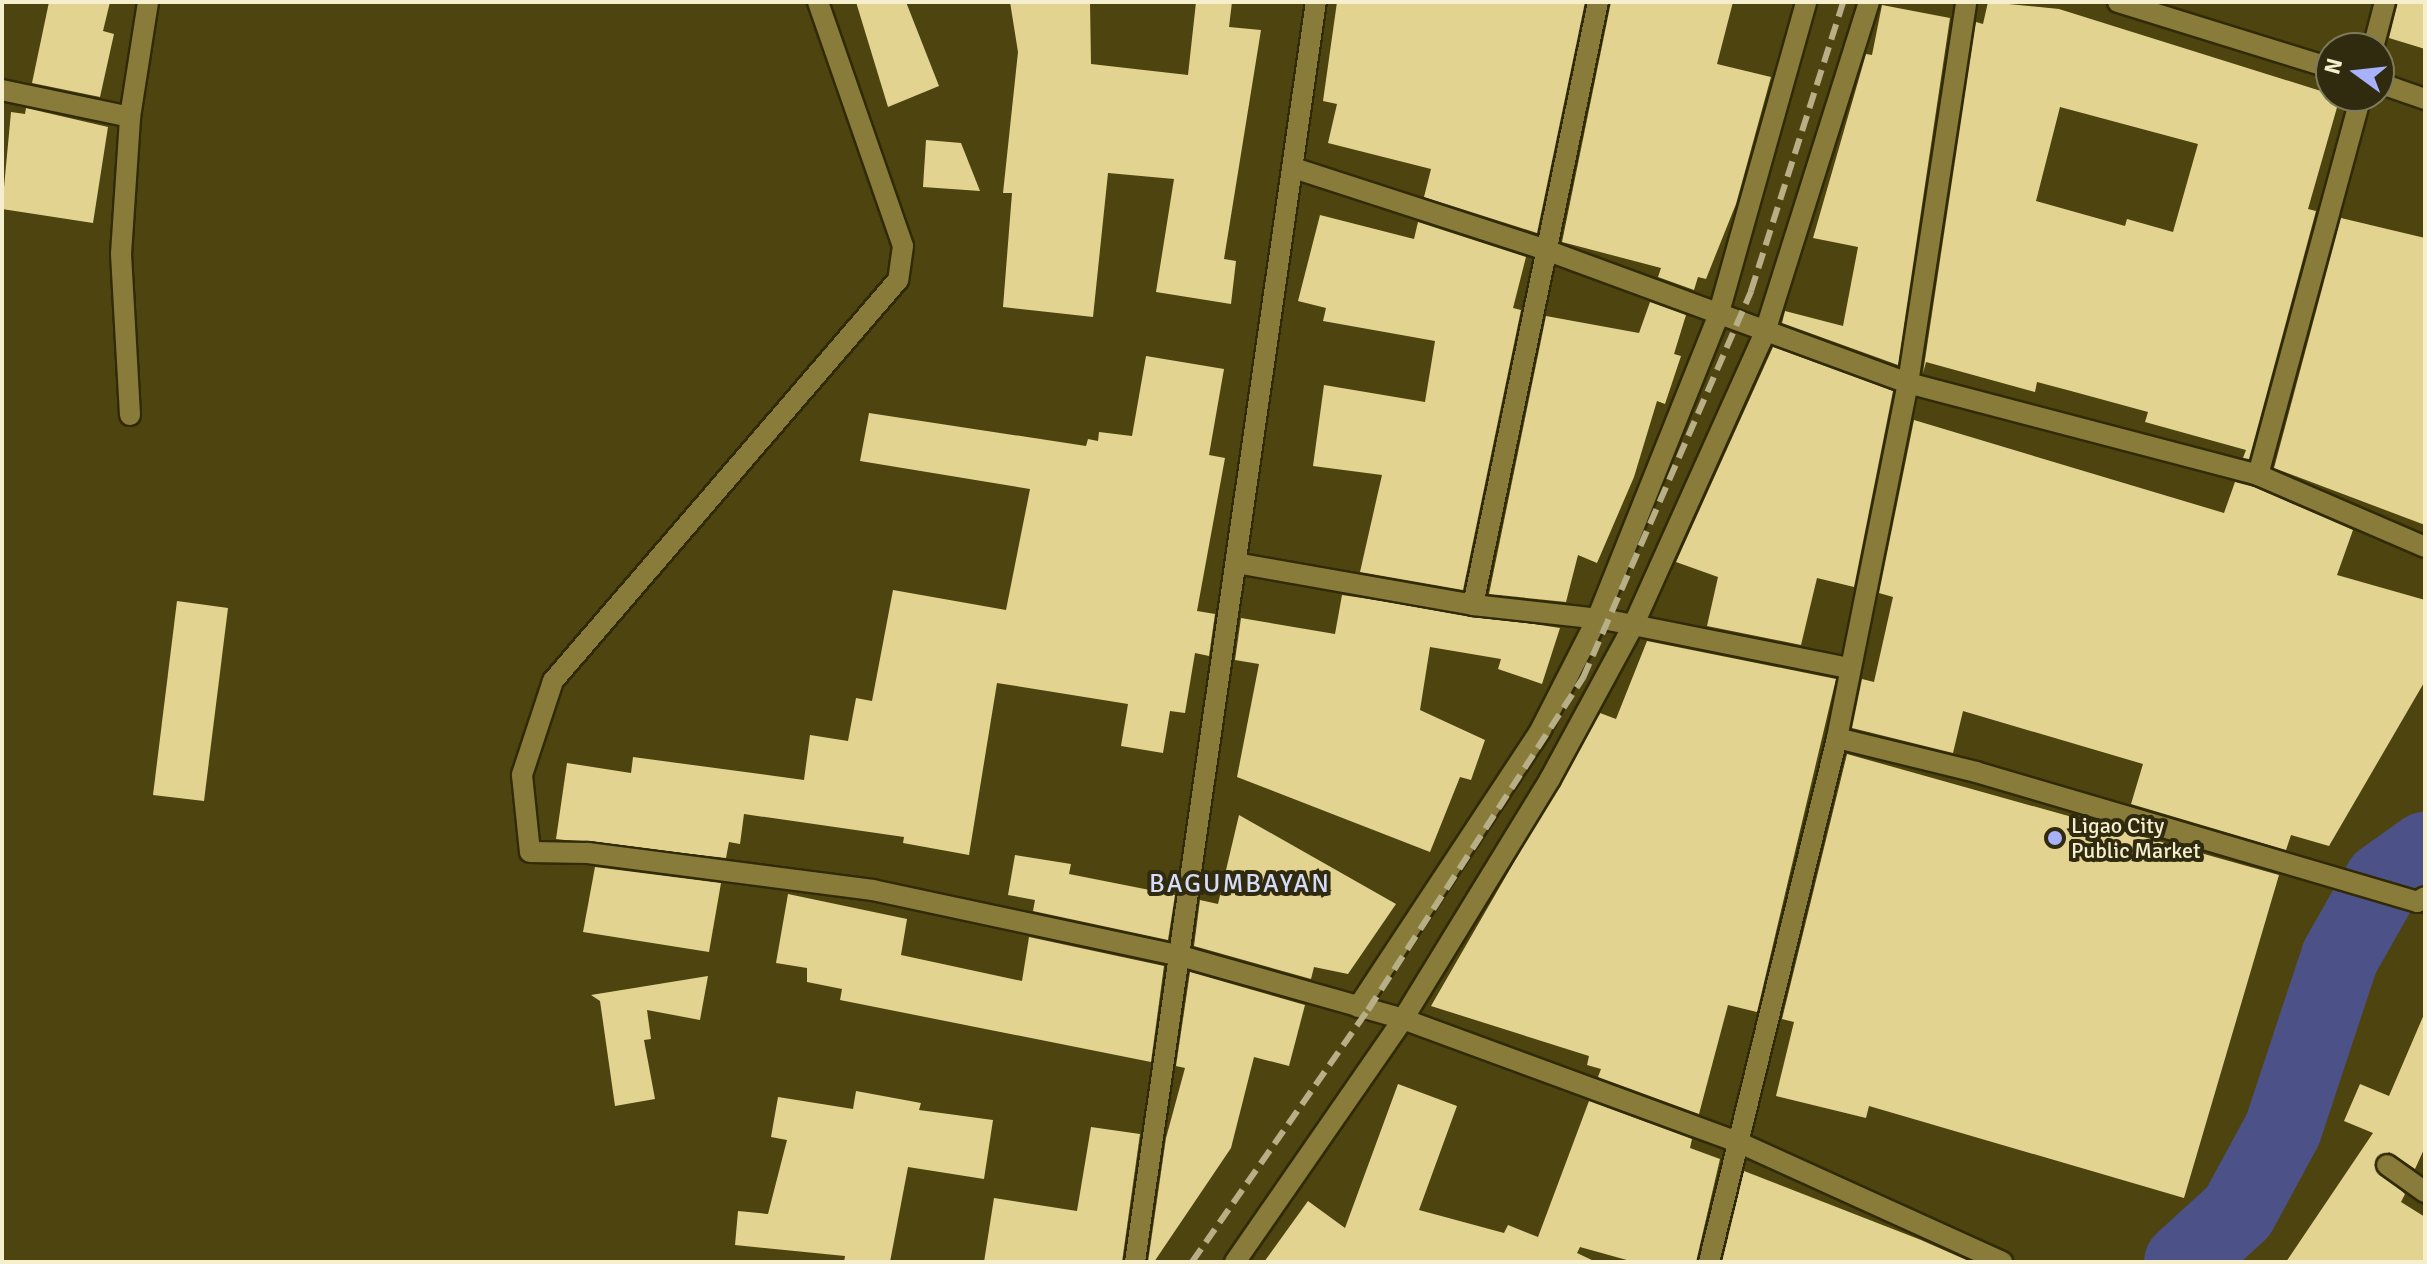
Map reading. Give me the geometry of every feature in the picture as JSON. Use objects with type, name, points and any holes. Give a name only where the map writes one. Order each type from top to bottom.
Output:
[{"type":"street","points":[[130,415],[121,254],[130,117],[148,2]]},
{"type":"street","points":[[818,2],[903,246],[898,280],[553,681],[522,775],[530,852],[588,853],[873,890],[1181,956],[1403,1019],[1740,1143],[2002,1262]]},
{"type":"street","points":[[1135,1262],[1316,2]]},
{"type":"street","points":[[1473,605],[1598,2]]},
{"type":"street","points":[[1358,1007],[1541,729],[1597,619],[1718,316],[1806,2]]},
{"type":"street","points":[[1235,1262],[1403,1019],[1550,779],[1633,626],[1764,335],[1869,2]]},
{"type":"street","points":[[1709,1262],[1837,738],[1908,383],[1966,2]]},
{"type":"street","points":[[2118,2],[2315,63]]},
{"type":"street","points":[[2377,32],[2385,2]]},
{"type":"street","points":[[2395,89],[2425,99]]},
{"type":"street","points":[[2,90],[130,117]]},
{"type":"street","points":[[2258,475],[2357,112]]},
{"type":"street","points":[[1294,168],[1546,250],[1764,335],[1908,383],[2258,475],[2425,547]]},
{"type":"street","points":[[1236,563],[1473,605],[1597,619],[1849,668]]},
{"type":"street","points":[[1837,738],[2421,899]]},
{"type":"street","points":[[2387,1165],[2425,1192]]},
{"type":"building","points":[[49,2],[110,2],[103,31],[114,34],[100,97],[32,83]]},
{"type":"building","points":[[856,2],[906,2],[939,86],[888,107]]},
{"type":"building","points":[[1010,2],[1090,2],[1091,64],[1188,75],[1196,2],[1232,2],[1229,27],[1261,30],[1224,259],[1236,261],[1231,304],[1156,292],[1174,179],[1108,173],[1093,317],[1003,307],[1012,193],[1003,193],[1018,52]]},
{"type":"building","points":[[1337,2],[1585,2],[1537,233],[1424,197],[1431,169],[1328,143],[1337,104],[1323,101]]},
{"type":"building","points":[[1611,2],[1733,2],[1717,64],[1771,77],[1736,204],[1706,279],[1698,277],[1694,290],[1658,277],[1661,268],[1562,242]]},
{"type":"building","points":[[1988,2],[2059,9],[2315,89],[2315,112],[2336,112],[2308,209],[2316,211],[2249,459],[2243,458],[2246,450],[2145,422],[2148,412],[2037,382],[2035,392],[1926,362],[1923,373],[1976,22],[1983,24]],"holes":[[[2060,107],[2198,144],[2173,232],[2127,219],[2125,226],[2036,201]]]},
{"type":"building","points":[[2398,2],[2425,2],[2425,49],[2395,40],[2395,32],[2390,32]]},
{"type":"building","points":[[1882,5],[1950,18],[1898,365],[1782,323],[1785,311],[1843,326],[1858,247],[1813,238],[1866,54],[1872,55]]},
{"type":"building","points":[[26,108],[108,127],[93,223],[2,209],[11,112],[25,114]]},
{"type":"building","points":[[926,140],[961,143],[980,191],[923,187]]},
{"type":"building","points":[[1320,215],[1414,239],[1418,222],[1526,257],[1513,308],[1521,310],[1463,590],[1360,572],[1382,475],[1313,466],[1324,385],[1425,402],[1435,341],[1323,321],[1326,308],[1298,301]]},
{"type":"building","points":[[2341,218],[2425,238],[2425,525],[2274,468]]},
{"type":"building","points":[[1650,302],[1686,315],[1674,354],[1681,356],[1665,404],[1657,401],[1634,477],[1597,563],[1578,555],[1566,602],[1489,594],[1546,316],[1639,333]]},
{"type":"building","points":[[1773,347],[1893,391],[1854,587],[1817,578],[1801,645],[1707,626],[1718,577],[1676,562]]},
{"type":"building","points":[[1146,356],[1224,369],[1209,455],[1225,458],[1197,611],[1215,614],[1209,656],[1195,653],[1185,713],[1170,711],[1163,753],[1121,746],[1128,704],[997,683],[969,855],[903,843],[904,837],[744,814],[740,844],[729,842],[726,858],[556,839],[567,763],[631,773],[633,757],[804,780],[810,735],[848,741],[856,698],[872,701],[893,590],[1006,610],[1030,489],[860,461],[869,413],[1086,446],[1088,439],[1098,441],[1099,432],[1132,436]]},
{"type":"building","points":[[1914,420],[2224,513],[2235,482],[2254,487],[2353,530],[2337,575],[2425,600],[2425,681],[2329,846],[2291,835],[2286,850],[2131,804],[2143,764],[1963,711],[1953,753],[1852,728],[1862,679],[1874,682],[1893,597],[1879,593]]},
{"type":"building","points":[[1342,595],[1560,628],[1542,684],[1498,669],[1501,659],[1430,647],[1420,710],[1485,740],[1471,780],[1460,777],[1430,852],[1237,777],[1259,664],[1235,660],[1241,618],[1335,634]]},
{"type":"building","points":[[177,601],[228,608],[204,801],[153,795]]},
{"type":"building","points":[[1647,641],[1836,679],[1757,1012],[1728,1005],[1699,1114],[1598,1077],[1601,1069],[1587,1065],[1589,1056],[1431,1006],[1600,713],[1616,719]]},
{"type":"building","points":[[1847,754],[2279,875],[2184,1198],[1869,1106],[1866,1118],[1776,1096],[1794,1022],[1782,1019]]},
{"type":"building","points":[[1239,815],[1396,904],[1348,974],[1314,967],[1311,979],[1194,946],[1200,900],[1218,904]]},
{"type":"building","points":[[1015,855],[1071,864],[1069,874],[1175,895],[1168,940],[1033,911],[1035,900],[1008,895]]},
{"type":"building","points":[[595,867],[721,883],[709,952],[583,932]]},
{"type":"building","points":[[788,894],[907,919],[901,955],[1022,981],[1029,937],[1164,966],[1151,1062],[840,1000],[842,989],[807,982],[807,968],[776,963]]},
{"type":"building","points":[[1190,972],[1305,1005],[1289,1066],[1254,1057],[1231,1148],[1154,1262],[1148,1262],[1166,1138],[1185,1068],[1176,1066]]},
{"type":"building","points":[[708,976],[700,1020],[647,1010],[651,1039],[644,1040],[655,1099],[615,1106],[600,1001],[591,995]]},
{"type":"building","points":[[2425,1012],[2425,1147],[2415,1169],[2389,1152],[2374,1165],[2405,1194],[2401,1202],[2425,1217],[2425,1262],[2286,1262],[2373,1133],[2344,1121],[2360,1084],[2389,1096]]},
{"type":"building","points":[[1398,1084],[1457,1106],[1419,1210],[1504,1233],[1508,1225],[1538,1237],[1589,1101],[1692,1139],[1690,1148],[1720,1159],[1696,1262],[1634,1262],[1580,1247],[1577,1253],[1596,1262],[1264,1262],[1308,1201],[1345,1228]]},
{"type":"building","points":[[856,1091],[921,1103],[919,1110],[993,1120],[984,1179],[908,1167],[890,1262],[844,1262],[845,1256],[735,1245],[738,1211],[768,1214],[787,1140],[771,1137],[778,1097],[853,1109]]},
{"type":"building","points":[[1091,1127],[1140,1134],[1122,1262],[984,1262],[994,1198],[1077,1211]]},
{"type":"building","points":[[1744,1171],[1921,1240],[1971,1262],[1722,1262]]},
{"type":"waterway","points":[[2183,1262],[2238,1212],[2283,1129],[2340,957],[2383,881],[2425,851]]},
{"type":"railway","points":[[1192,1262],[1368,1010],[1583,678],[1751,291],[1843,2]]},
{"type":"place","name":"Ligao City Public Market","points":[[2055,838]]},
{"type":"district","name":"BAGUMBAYAN","points":[[1240,885]]}]
